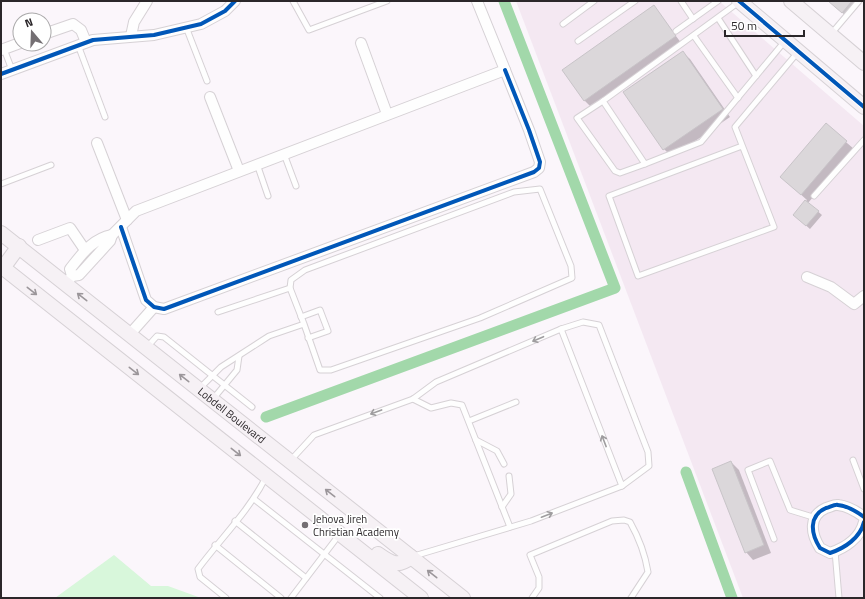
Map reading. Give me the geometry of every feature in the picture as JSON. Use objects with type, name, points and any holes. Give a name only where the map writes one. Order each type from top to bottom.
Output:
[{"type":"main road","points":[[740,1],[864,107]]},
{"type":"main road","points":[[791,1],[864,63]]},
{"type":"main road","name":"Lobdell Boulevard","points":[[1,233],[69,280],[146,347],[463,598]]},
{"type":"main road","points":[[18,246],[2,268],[421,598]]},
{"type":"main road","points":[[342,536],[359,540],[393,564],[401,564],[411,557]]},
{"type":"street","points":[[131,36],[134,22],[147,1]]},
{"type":"street","points":[[1,74],[93,40],[154,35],[201,24],[224,11],[234,1]]},
{"type":"street","points":[[97,144],[124,224],[146,300],[154,307],[164,309],[534,172],[539,168],[540,162],[529,130],[477,1]]},
{"type":"street","points":[[52,31],[73,24],[81,30],[82,44]]},
{"type":"street","points":[[361,43],[387,114]]},
{"type":"street","points":[[69,280],[70,270],[85,250],[96,240],[112,235],[136,211],[505,70]]},
{"type":"street","points":[[210,97],[239,171]]},
{"type":"street","points":[[38,240],[70,228],[85,250],[88,264]]},
{"type":"street","points":[[69,280],[79,275],[110,241],[112,235]]},
{"type":"street","points":[[85,250],[100,252]]},
{"type":"street","points":[[807,277],[831,287],[854,304],[864,296]]},
{"type":"street","points":[[130,334],[154,307]]},
{"type":"street","points":[[864,517],[851,508],[837,504],[821,510],[816,518],[812,530],[815,541],[820,548],[830,553],[843,548],[862,532],[864,523]]},
{"type":"lane","points":[[293,1],[308,30],[387,1]]},
{"type":"lane","points":[[563,24],[594,1]]},
{"type":"lane","points":[[578,41],[635,1]]},
{"type":"lane","points":[[681,1],[693,19]]},
{"type":"lane","points":[[676,31],[718,1]]},
{"type":"lane","points":[[740,1],[694,36],[577,118],[615,171],[620,173],[701,142],[786,40]]},
{"type":"lane","points":[[831,34],[859,1]]},
{"type":"lane","points":[[718,18],[756,76]]},
{"type":"lane","points":[[186,27],[207,81]]},
{"type":"lane","points":[[694,36],[738,98]]},
{"type":"lane","points":[[82,44],[105,117]]},
{"type":"lane","points":[[3,50],[12,70]]},
{"type":"lane","points":[[742,146],[609,196],[638,276],[774,227],[735,126],[798,51]]},
{"type":"lane","points":[[603,101],[645,164]]},
{"type":"lane","points":[[814,196],[864,140]]},
{"type":"lane","points":[[284,154],[296,186]]},
{"type":"lane","points":[[257,164],[268,196]]},
{"type":"lane","points":[[1,184],[51,165]]},
{"type":"lane","points":[[529,189],[540,189],[571,266],[572,278],[480,318],[331,370],[320,370],[290,288],[291,280],[305,270],[506,195],[529,189]]},
{"type":"lane","points":[[218,312],[290,288]]},
{"type":"lane","points":[[301,317],[320,310],[328,331],[308,338]]},
{"type":"lane","points":[[290,461],[314,435],[413,399],[436,382],[561,329],[583,322],[599,324],[648,452],[649,466],[622,486],[531,521],[411,557]]},
{"type":"lane","points":[[199,389],[221,366],[269,336],[304,324]]},
{"type":"lane","points":[[561,329],[622,486]]},
{"type":"lane","points":[[146,347],[157,336],[164,337],[252,407]]},
{"type":"lane","points":[[212,400],[237,370],[238,356]]},
{"type":"lane","points":[[413,399],[431,408],[451,402],[462,405],[510,527]]},
{"type":"lane","points":[[469,421],[516,402]]},
{"type":"lane","points":[[476,440],[497,451],[504,464]]},
{"type":"lane","points":[[853,460],[864,489]]},
{"type":"lane","points":[[774,539],[748,470],[770,461],[790,510],[816,518]]},
{"type":"lane","points":[[226,598],[200,577],[198,569],[215,545],[254,499],[267,476]]},
{"type":"lane","points":[[502,506],[511,494],[509,476]]},
{"type":"lane","points":[[254,499],[380,598]]},
{"type":"lane","points":[[532,598],[539,588],[539,577],[530,555],[612,522],[624,520],[630,522],[634,529],[645,556],[648,572],[631,598]]},
{"type":"lane","points":[[235,521],[306,578]]},
{"type":"lane","points":[[291,598],[324,554],[342,536]]},
{"type":"lane","points":[[215,545],[281,598]]},
{"type":"lane","points":[[835,551],[839,598]]},
{"type":"shaded area","points":[[516,1],[719,1],[864,126],[864,598],[743,598]]},
{"type":"green space","points":[[114,555],[151,586],[168,586],[201,598],[55,598]]},
{"type":"building","points":[[828,1],[852,1],[842,13]]},
{"type":"building","points":[[654,5],[676,36],[584,101],[562,70]]},
{"type":"building","points":[[683,51],[723,109],[663,150],[623,92]]},
{"type":"building","points":[[826,123],[847,141],[801,195],[780,177]]},
{"type":"building","points":[[805,200],[819,211],[806,226],[793,215]]},
{"type":"building","points":[[731,461],[764,545],[745,553],[712,469]]},
{"type":"waterway","points":[[266,417],[615,288],[504,1]]},
{"type":"waterway","points":[[686,472],[732,598]]},
{"type":"cycle path","points":[[1,74],[93,40],[154,35],[201,24],[225,11],[235,1]]},
{"type":"cycle path","points":[[739,1],[864,107]]},
{"type":"cycle path","points":[[121,227],[146,300],[154,307],[164,309],[534,172],[539,168],[540,162],[505,70]]},
{"type":"cycle path","points":[[864,517],[849,508],[834,505],[820,511],[814,520],[813,531],[820,548],[830,553],[851,542],[859,533],[864,522]]},
{"type":"place","name":"Jehova Jireh Christian Academy","points":[[305,525]]}]
